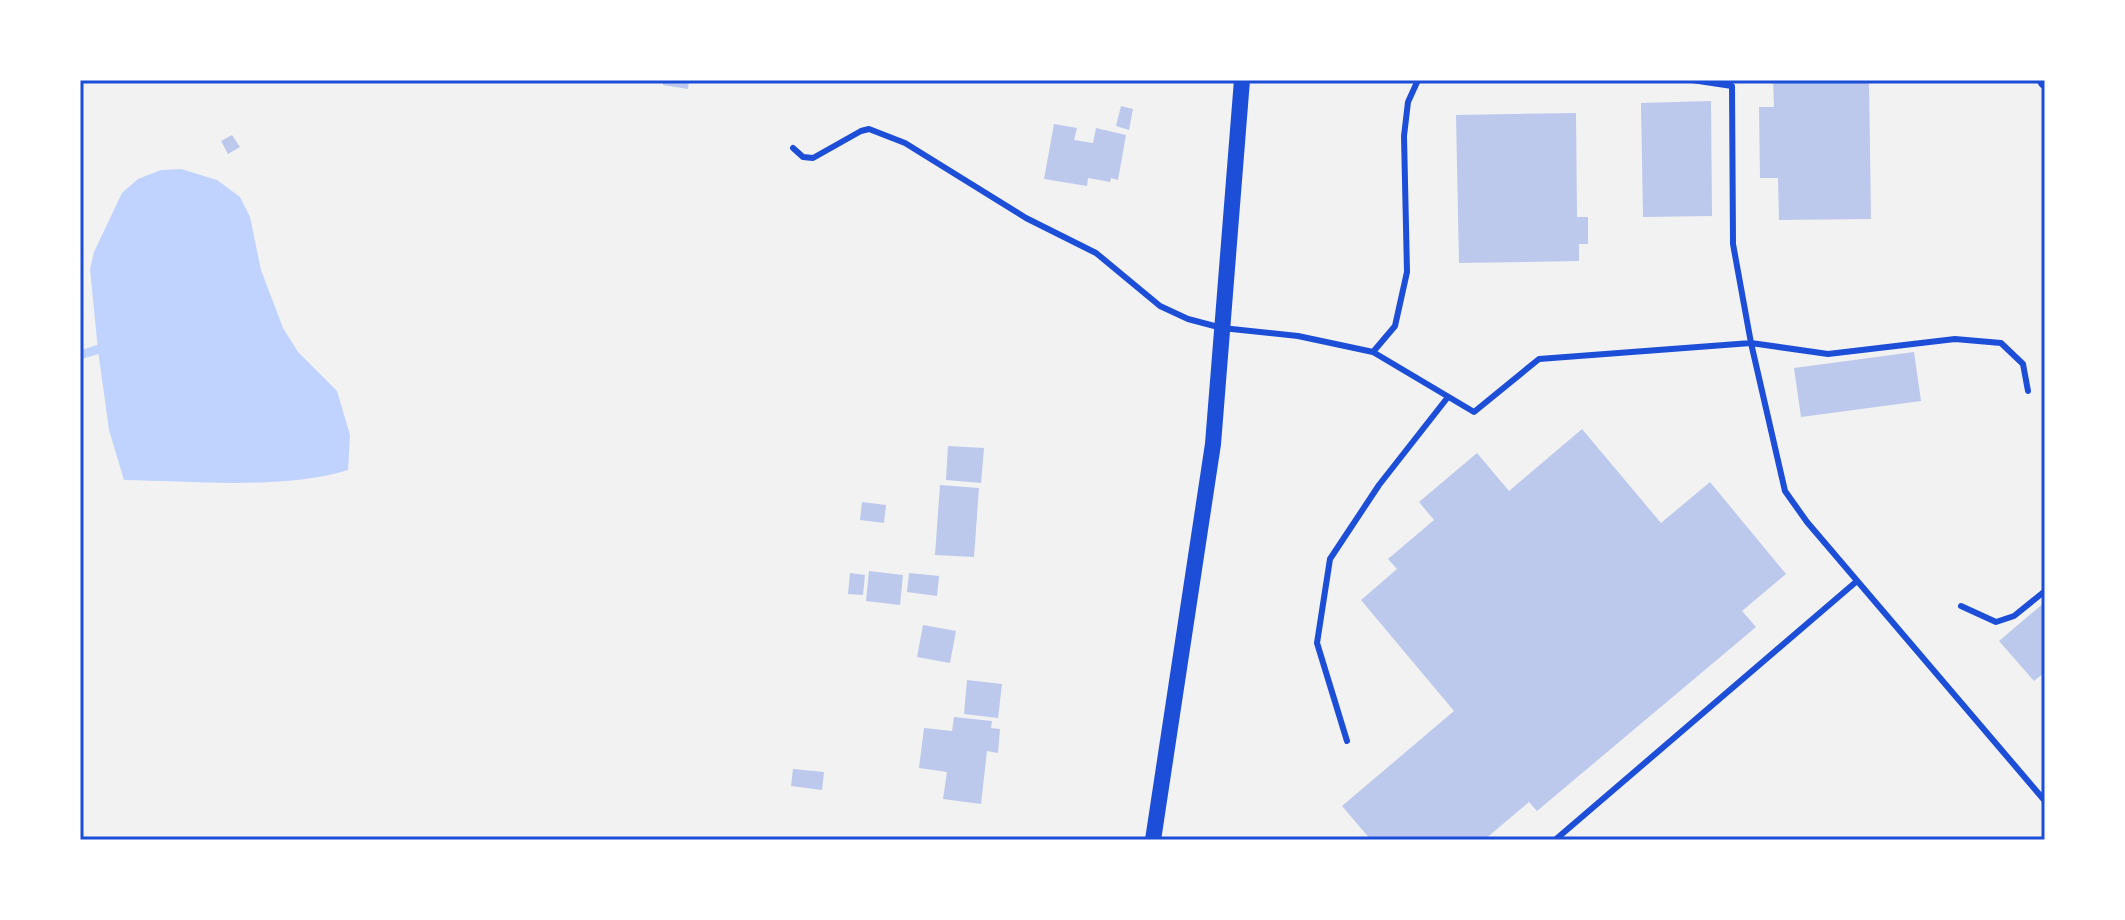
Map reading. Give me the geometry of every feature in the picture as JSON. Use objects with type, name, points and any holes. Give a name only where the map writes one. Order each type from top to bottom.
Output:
[{"type":"main road","points":[[1153,840],[1213,444],[1242,80]]},
{"type":"lane","points":[[1373,352],[1395,326],[1407,272],[1404,136],[1408,102],[1418,80]]},
{"type":"lane","points":[[1692,80],[1732,86],[1733,244],[1751,343],[1785,491],[1807,522],[2045,801]]},
{"type":"lane","points":[[793,148],[803,157],[813,158],[861,131],[882,132],[1026,218],[1096,253],[1160,306],[1188,319],[1222,328],[1298,336],[1373,352],[1474,412],[1539,359],[1751,343],[1828,354],[1955,339],[2001,343],[2023,364],[2028,391]]},
{"type":"lane","points":[[1347,741],[1317,643],[1330,559],[1379,485],[1448,397]]},
{"type":"lane","points":[[1555,840],[1857,581]]},
{"type":"lane","points":[[1961,606],[1996,622],[2014,616],[2045,591]]},
{"type":"water","points":[[181,169],[217,180],[240,197],[250,217],[261,270],[283,328],[298,352],[337,391],[350,435],[348,470],[267,482],[124,480],[109,430],[90,269],[94,252],[122,193],[138,179],[161,170]]},
{"type":"building","points":[[663,80],[689,80],[688,89],[663,85]]},
{"type":"building","points":[[1773,80],[1869,80],[1871,219],[1779,220],[1778,178],[1760,178],[1759,107],[1774,107]]},
{"type":"building","points":[[1711,101],[1712,216],[1643,217],[1641,103]]},
{"type":"building","points":[[1121,106],[1133,109],[1129,130],[1116,126]]},
{"type":"building","points":[[1576,113],[1577,217],[1588,217],[1588,244],[1579,244],[1579,261],[1459,263],[1456,115]]},
{"type":"building","points":[[1054,124],[1077,128],[1074,140],[1093,143],[1096,128],[1126,135],[1118,180],[1111,178],[1110,182],[1088,178],[1087,186],[1044,179]]},
{"type":"building","points":[[232,135],[240,147],[228,154],[221,141]]},
{"type":"building","points":[[1914,352],[1921,401],[1801,417],[1794,368]]},
{"type":"building","points":[[1582,429],[1661,523],[1710,482],[1786,574],[1742,611],[1756,627],[1537,811],[1529,802],[1484,840],[1371,840],[1342,806],[1454,711],[1361,600],[1397,569],[1388,559],[1434,520],[1419,502],[1477,453],[1509,491]]},
{"type":"building","points":[[948,446],[984,448],[981,483],[946,480]]},
{"type":"building","points":[[940,485],[979,488],[974,557],[935,555]]},
{"type":"building","points":[[862,502],[886,505],[884,523],[860,520]]},
{"type":"building","points":[[869,571],[903,575],[900,605],[866,601]]},
{"type":"building","points":[[850,573],[865,575],[863,595],[848,594]]},
{"type":"building","points":[[909,573],[939,576],[937,596],[907,592]]},
{"type":"building","points":[[2045,602],[2045,672],[2034,681],[1999,641]]},
{"type":"building","points":[[923,625],[956,631],[950,663],[917,657]]},
{"type":"building","points":[[967,680],[1002,684],[998,718],[964,714]]},
{"type":"building","points":[[954,717],[992,721],[991,728],[1000,729],[998,753],[987,751],[981,804],[943,799],[947,772],[919,768],[924,728],[952,731]]},
{"type":"building","points":[[793,769],[824,772],[822,790],[791,786]]},
{"type":"waterway","points":[[80,355],[109,346]]}]
